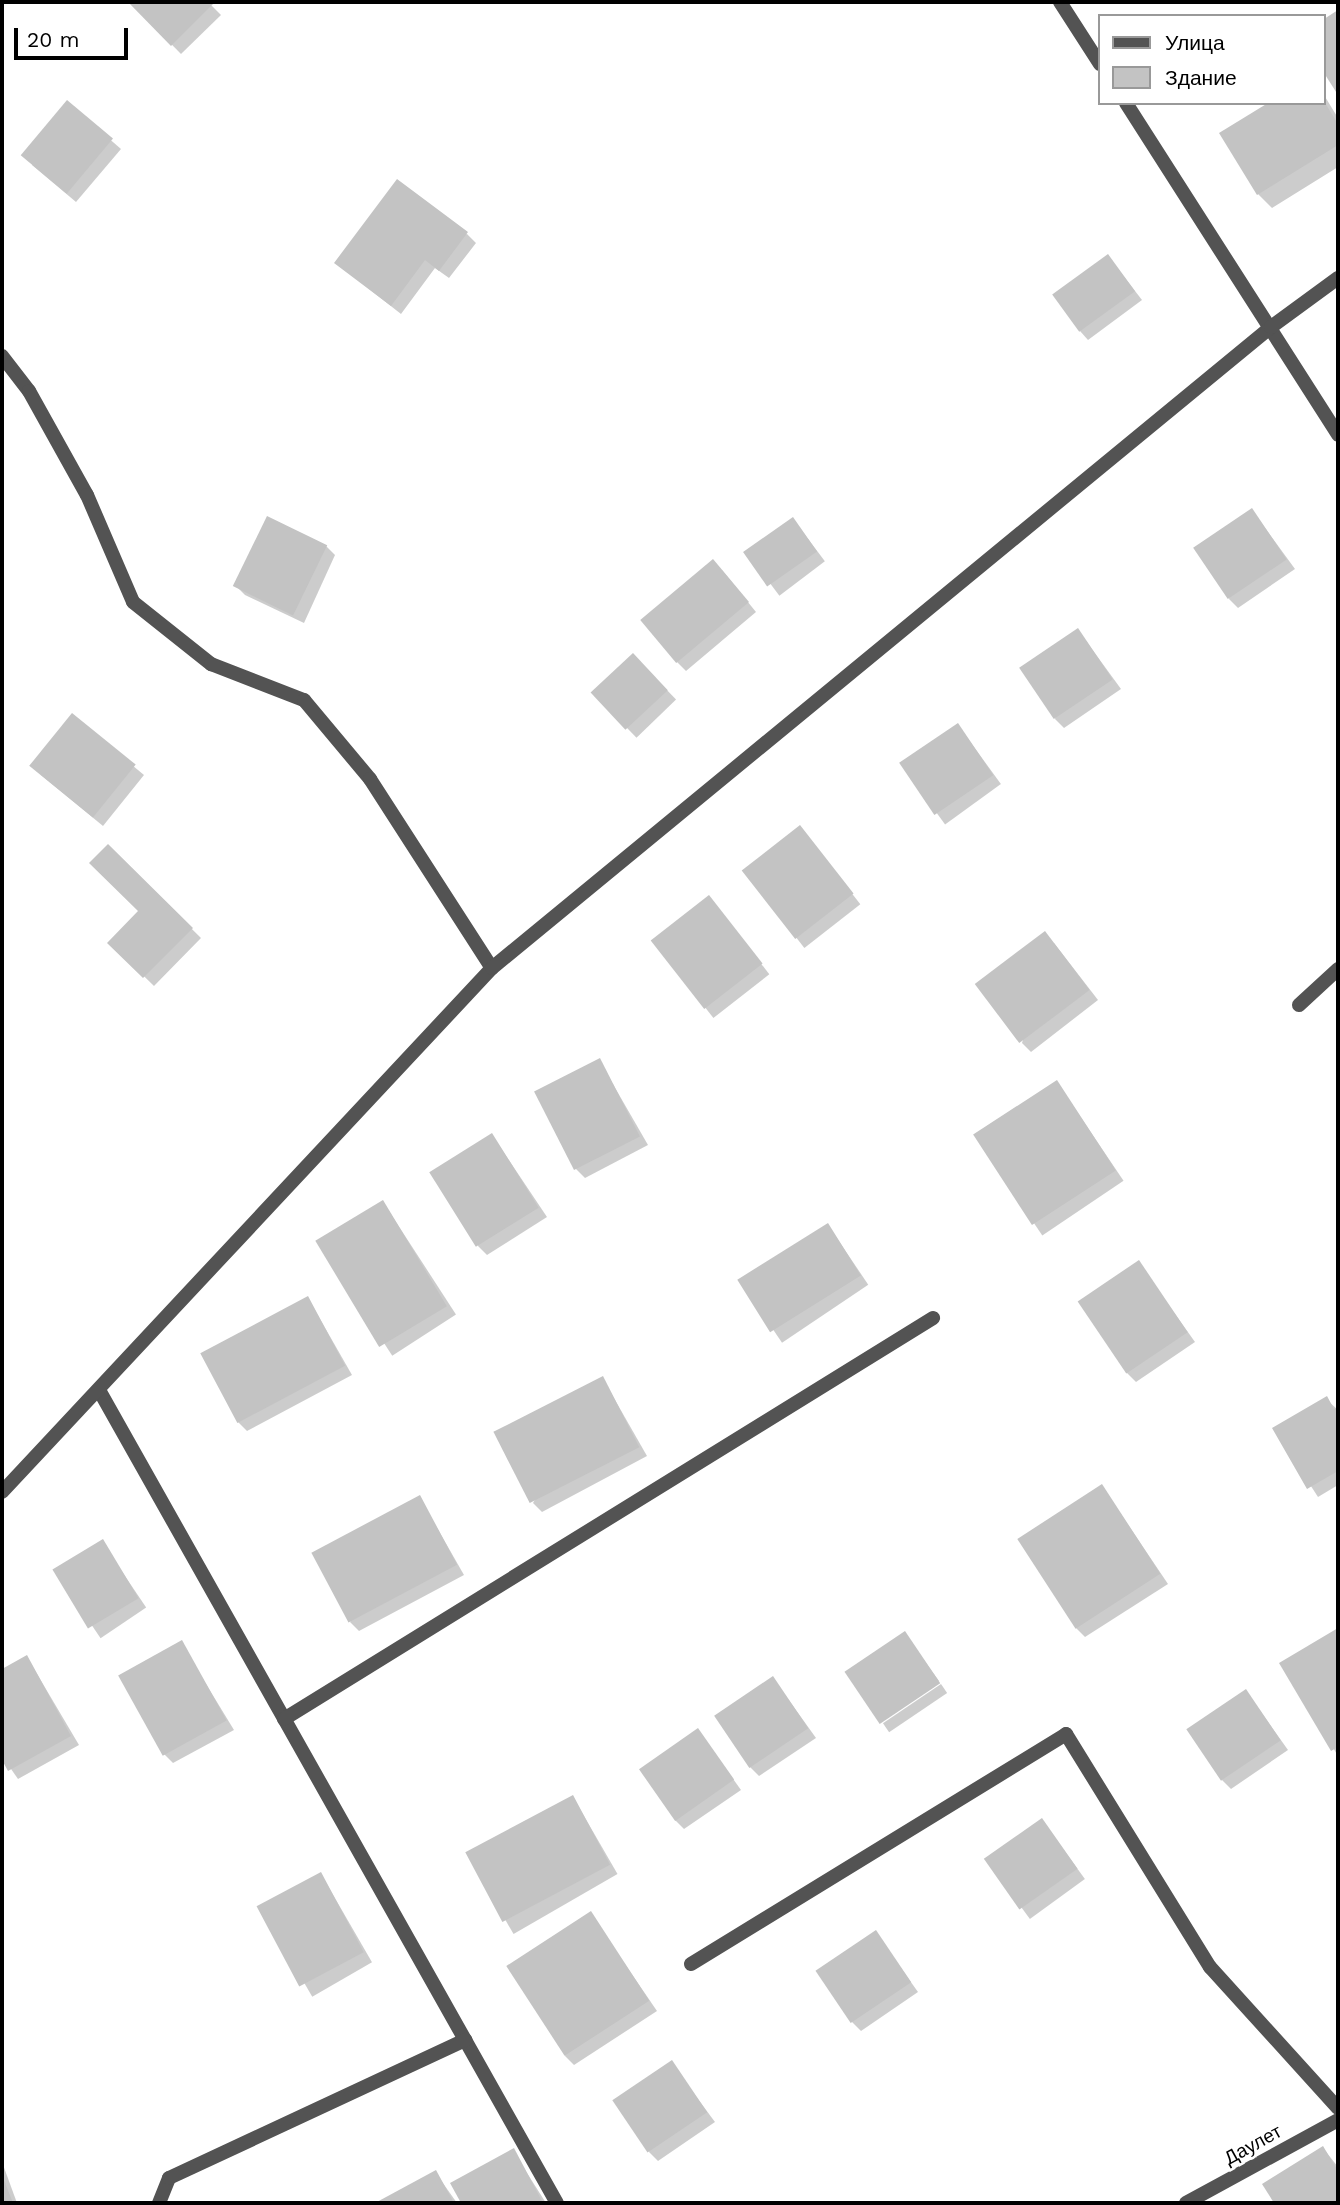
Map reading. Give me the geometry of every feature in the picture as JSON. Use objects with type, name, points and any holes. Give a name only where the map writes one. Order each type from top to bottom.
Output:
[{"type":"street","points":[[1060,2],[1098,61]]},
{"type":"street","points":[[1127,105],[1338,435]]},
{"type":"street","points":[[2,1492],[492,968],[1271,327],[1338,278]]},
{"type":"street","points":[[2,356],[29,391],[87,495],[133,602],[211,664],[304,700],[370,779],[492,968]]},
{"type":"street","points":[[1299,1005],[1338,969]]},
{"type":"street","points":[[284,1719],[933,1318]]},
{"type":"street","points":[[99,1390],[557,2203]]},
{"type":"street","points":[[691,1964],[1066,1734],[1210,1967],[1338,2108]]},
{"type":"street","points":[[159,2203],[169,2178],[465,2040]]},
{"type":"street","name":"Даулет","points":[[1186,2203],[1338,2120]]},
{"type":"building","points":[[128,2],[210,2],[213,4],[171,46]]},
{"type":"building","points":[[1338,10],[1338,95],[1326,76],[1326,18]]},
{"type":"building","points":[[67,100],[113,139],[67,194],[21,155]]},
{"type":"building","points":[[1265,105],[1326,105],[1338,124],[1338,145],[1257,195],[1219,133]]},
{"type":"building","points":[[397,179],[468,232],[439,271],[425,260],[391,306],[334,263]]},
{"type":"building","points":[[1108,254],[1135,291],[1079,332],[1052,295]]},
{"type":"building","points":[[1252,508],[1287,559],[1228,599],[1193,548]]},
{"type":"building","points":[[267,516],[327,545],[293,615],[233,586]]},
{"type":"building","points":[[793,517],[817,551],[767,586],[743,552]]},
{"type":"building","points":[[713,559],[749,602],[676,663],[640,620]]},
{"type":"building","points":[[1078,628],[1113,679],[1054,719],[1019,668]]},
{"type":"building","points":[[633,653],[668,690],[625,730],[591,693]]},
{"type":"building","points":[[72,713],[136,765],[93,817],[29,766]]},
{"type":"building","points":[[958,723],[993,775],[934,815],[899,763]]},
{"type":"building","points":[[800,825],[854,894],[795,939],[742,871]]},
{"type":"building","points":[[108,844],[193,928],[143,978],[107,943],[138,911],[89,863]]},
{"type":"building","points":[[709,895],[763,964],[704,1009],[651,941]]},
{"type":"building","points":[[1045,931],[1090,990],[1019,1043],[975,984]]},
{"type":"building","points":[[600,1058],[640,1136],[574,1170],[534,1092]]},
{"type":"building","points":[[1057,1080],[1116,1171],[1032,1225],[973,1134]]},
{"type":"building","points":[[492,1133],[539,1208],[476,1247],[429,1172]]},
{"type":"building","points":[[383,1200],[447,1306],[379,1347],[315,1241]]},
{"type":"building","points":[[828,1223],[861,1276],[770,1332],[737,1280]]},
{"type":"building","points":[[1139,1260],[1188,1332],[1126,1374],[1078,1301]]},
{"type":"building","points":[[308,1296],[345,1366],[237,1423],[200,1353]]},
{"type":"building","points":[[603,1376],[639,1447],[530,1503],[493,1432]]},
{"type":"building","points":[[1327,1396],[1334,1409],[1338,1408],[1338,1471],[1307,1489],[1272,1428]]},
{"type":"building","points":[[1102,1484],[1160,1574],[1076,1629],[1017,1539]]},
{"type":"building","points":[[420,1495],[457,1565],[348,1622],[311,1553]]},
{"type":"building","points":[[103,1539],[139,1598],[88,1629],[52,1569]]},
{"type":"building","points":[[1338,1628],[1338,1747],[1331,1751],[1279,1663]]},
{"type":"building","points":[[905,1631],[940,1683],[880,1724],[844,1672]]},
{"type":"building","points":[[182,1640],[227,1720],[163,1756],[118,1675]]},
{"type":"building","points":[[27,1655],[71,1736],[8,1771],[2,1760],[2,1669]]},
{"type":"building","points":[[773,1676],[808,1728],[749,1768],[714,1716]]},
{"type":"building","points":[[1246,1689],[1281,1740],[1221,1781],[1186,1729]]},
{"type":"building","points":[[698,1728],[734,1780],[675,1821],[639,1769]]},
{"type":"building","points":[[573,1795],[610,1865],[502,1922],[465,1852]]},
{"type":"building","points":[[1042,1818],[1078,1869],[1019,1910],[984,1859]]},
{"type":"building","points":[[321,1872],[364,1952],[299,1987],[257,1906]]},
{"type":"building","points":[[591,1911],[649,2001],[565,2056],[506,1966]]},
{"type":"building","points":[[876,1930],[911,1982],[851,2023],[815,1971]]},
{"type":"building","points":[[672,2060],[707,2112],[648,2152],[612,2100]]},
{"type":"building","points":[[1323,2146],[1338,2171],[1338,2203],[1274,2203],[1262,2184]]},
{"type":"building","points":[[514,2148],[543,2203],[461,2203],[450,2183]]},
{"type":"building","points":[[436,2170],[454,2203],[375,2203]]},
{"type":"building","points":[[2,2175],[13,2203],[2,2203]]}]
